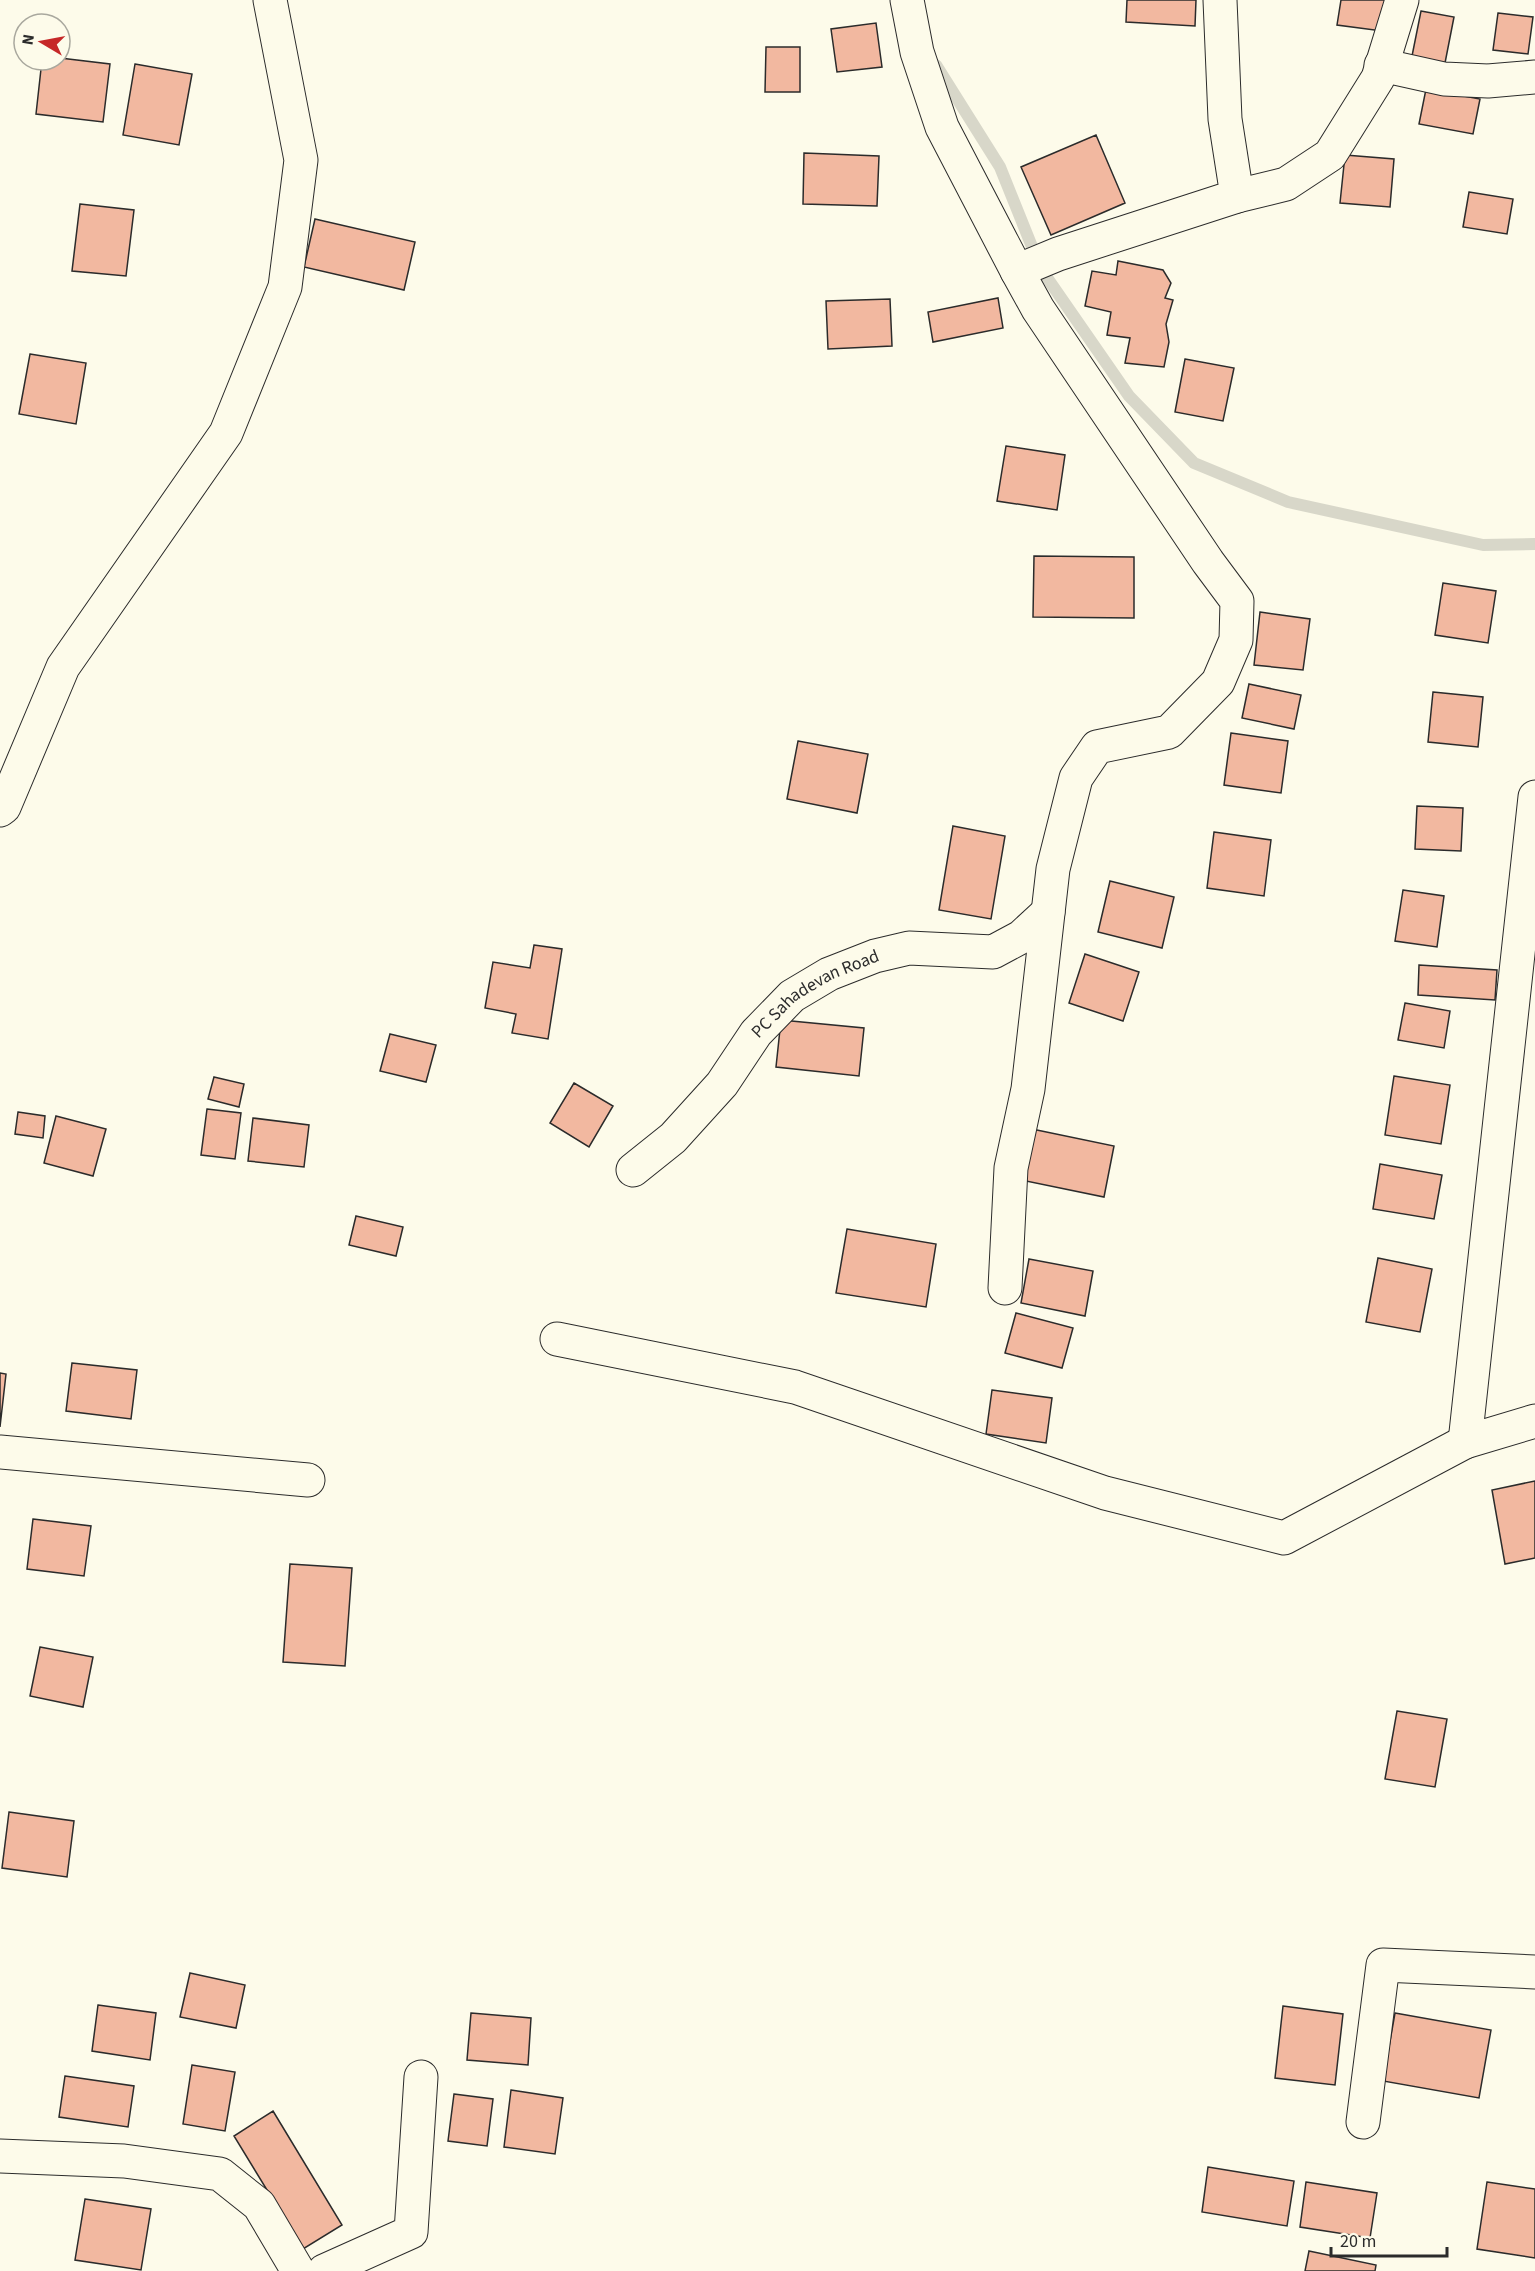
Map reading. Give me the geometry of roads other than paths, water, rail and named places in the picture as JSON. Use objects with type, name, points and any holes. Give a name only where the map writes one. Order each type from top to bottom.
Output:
[{"type":"street","points":[[0,810],[4,807],[63,667],[226,433],[285,287],[301,160],[270,0]]},
{"type":"street","points":[[907,0],[916,52],[942,127],[1036,263],[1038,309],[1208,562],[1237,601],[1236,640],[1218,682],[1169,732],[1097,747],[1076,778],[1053,869],[1028,1089],[1011,1168],[1005,1288]]},
{"type":"street","points":[[1220,0],[1225,119],[1237,196]]},
{"type":"street","points":[[1036,263],[1237,196],[1286,184],[1330,155],[1378,78],[1402,0]]},
{"type":"street","points":[[1381,65],[1444,79],[1488,81],[1535,77]]},
{"type":"street","points":[[1465,1442],[1535,797]]},
{"type":"street","name":"PC Sahadevan Road","points":[[633,1170],[673,1138],[722,1084],[756,1033],[792,996],[829,974],[875,956],[909,948],[993,952],[1021,937],[1048,912]]},
{"type":"street","points":[[557,1339],[795,1387],[1105,1493],[1284,1538],[1465,1442],[1535,1421]]},
{"type":"street","points":[[0,1452],[308,1480]]},
{"type":"street","points":[[1364,2122],[1383,1965],[1535,1972]]},
{"type":"street","points":[[324,2271],[411,2232],[421,2077]]},
{"type":"street","points":[[0,2156],[124,2161],[220,2174],[259,2205],[298,2271]]},
{"type":"waterway","points":[[936,65],[1000,167],[1041,269],[1129,396],[1194,463],[1288,502],[1483,545],[1535,544]]}]
